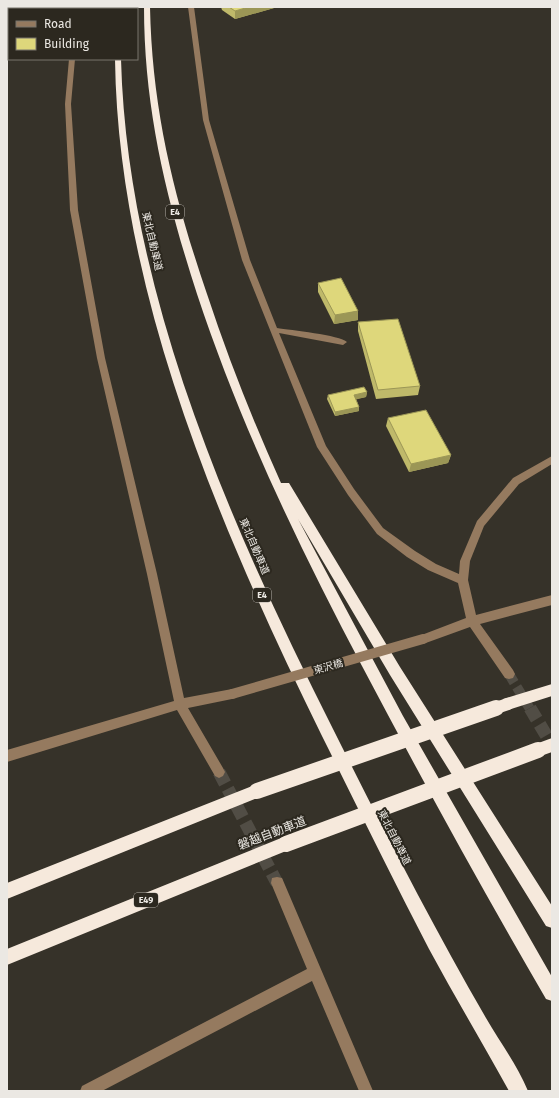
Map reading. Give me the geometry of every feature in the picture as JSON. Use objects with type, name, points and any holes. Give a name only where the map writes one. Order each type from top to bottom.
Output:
[{"type":"highway","name":"E4","points":[[147,7],[150,88],[160,147],[177,221],[206,310],[243,408],[296,527],[347,625],[495,896],[552,993]]},
{"type":"highway","name":"東北自動車道","points":[[118,60],[118,94],[123,151],[135,226],[158,317],[190,419],[241,547],[295,665],[426,927],[519,1091]]},
{"type":"highway","points":[[243,408],[329,562],[482,810],[552,920]]},
{"type":"highway","points":[[7,891],[256,792],[552,690]]},
{"type":"highway","name":"磐越自動車道","points":[[7,957],[286,844],[545,748]]},
{"type":"street","points":[[191,7],[206,120],[246,260],[322,447],[351,492],[380,531],[411,554],[432,567],[463,580]]},
{"type":"street","points":[[72,60],[68,104],[74,210],[101,358],[152,574],[180,704],[219,772]]},
{"type":"street","points":[[274,330],[316,336],[343,342]]},
{"type":"street","points":[[509,674],[472,621],[463,580],[465,561],[480,524],[516,481],[552,460]]},
{"type":"street","name":"東沢橋","points":[[7,756],[180,704],[232,694],[423,639],[472,621],[552,600]]},
{"type":"street","points":[[278,883],[314,973],[366,1091]]},
{"type":"street","points":[[87,1091],[314,973]]},
{"type":"building","points":[[229,7],[249,7],[235,11]]},
{"type":"building","points":[[341,278],[358,311],[335,315],[318,283]]},
{"type":"building","points":[[398,319],[420,386],[378,390],[358,322]]},
{"type":"building","points":[[364,387],[367,392],[354,395],[359,407],[335,412],[328,395]]},
{"type":"building","points":[[426,410],[451,455],[411,464],[388,418]]},
{"type":"tunnel","points":[[509,674],[530,709]]},
{"type":"tunnel","points":[[530,708],[552,745]]},
{"type":"tunnel","points":[[219,772],[277,883]]}]
